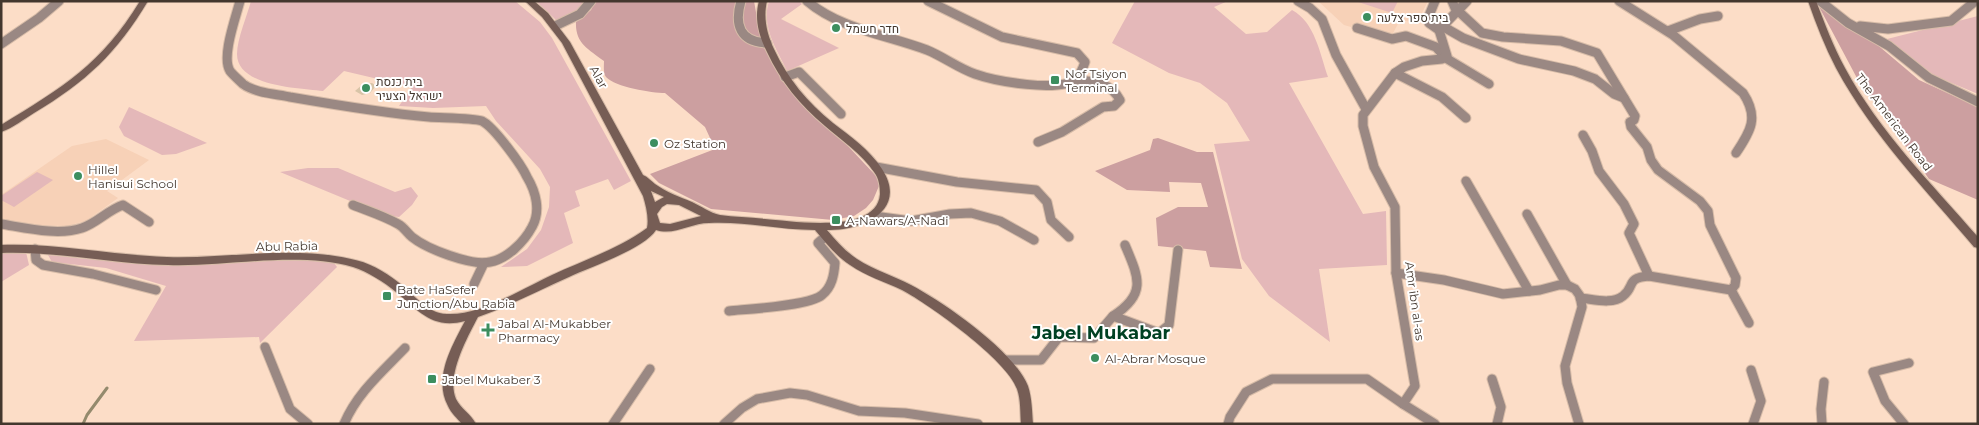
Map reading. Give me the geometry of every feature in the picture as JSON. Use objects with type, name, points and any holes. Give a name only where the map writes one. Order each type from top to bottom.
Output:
[{"type":"street","points":[[1,44],[39,18],[58,1]]},
{"type":"street","points":[[1,129],[52,97],[96,64],[113,46],[144,1]]},
{"type":"street","points":[[240,1],[226,56],[229,70],[239,81],[265,92],[323,103],[408,115],[481,121],[518,160],[530,178],[536,192],[537,204],[536,217],[520,244],[502,259],[484,263],[465,261],[411,236],[404,227],[353,204]]},
{"type":"street","name":"Alar","points":[[529,1],[554,26],[566,42],[647,193],[652,218]]},
{"type":"street","points":[[554,26],[580,14],[588,8],[591,1]]},
{"type":"street","points":[[740,1],[736,12],[738,24],[747,38],[757,44],[767,43]]},
{"type":"street","points":[[720,219],[708,216],[686,203],[675,200],[658,205],[652,218],[660,228],[671,228],[702,220],[720,219],[818,226],[847,226],[862,223],[874,216],[884,202],[884,185],[876,167],[802,101],[784,77],[767,43],[761,20],[764,1]]},
{"type":"street","points":[[807,1],[815,8],[833,17],[932,52],[981,77],[1052,86],[1064,85],[1076,80],[1081,74],[1085,62],[1077,53],[1066,49],[1023,43],[1002,37],[928,1]]},
{"type":"street","points":[[1298,1],[1310,8],[1322,19],[1336,54],[1366,109],[1396,73],[1412,64],[1445,57]]},
{"type":"street","points":[[1435,1],[1428,18],[1429,23],[1519,59],[1574,71],[1594,79],[1614,94],[1624,98]]},
{"type":"street","points":[[1452,1],[1453,6],[1482,33],[1503,37],[1561,41],[1597,53],[1635,116],[1634,120],[1630,122],[1631,127],[1647,147],[1651,160],[1658,170],[1700,201],[1708,211],[1710,226],[1736,278],[1736,286],[1731,290],[1649,276],[1639,277],[1631,282],[1629,293],[1622,299],[1611,301],[1580,298]]},
{"type":"street","points":[[1445,57],[1446,48],[1439,36],[1440,28],[1467,1]]},
{"type":"street","points":[[1620,1],[1668,31],[1745,93],[1752,111],[1752,124],[1749,135],[1736,153]]},
{"type":"street","name":"The American Road","points":[[1812,1],[1832,54],[1866,108],[1902,156],[1978,244]]},
{"type":"street","points":[[1820,1],[1848,23],[1889,46],[1930,78],[1978,102]]},
{"type":"street","points":[[1848,23],[1863,27],[1888,29],[1942,22],[1959,18],[1969,5],[1974,3]]},
{"type":"street","points":[[1668,31],[1700,19],[1718,16]]},
{"type":"street","points":[[1357,28],[1392,39],[1406,36],[1431,44],[1445,57],[1489,84]]},
{"type":"street","points":[[784,77],[799,72],[841,114]]},
{"type":"street","points":[[1396,73],[1439,94],[1460,110],[1466,118]]},
{"type":"street","points":[[1038,142],[1062,132],[1104,107],[1114,106],[1120,100],[1119,95],[1110,86],[1076,80]]},
{"type":"street","name":"Amr ibn al-as","points":[[1366,109],[1363,115],[1363,126],[1374,167],[1394,207],[1396,273],[1415,386],[1403,404]]},
{"type":"street","points":[[1583,135],[1592,151],[1599,171],[1624,204],[1634,224],[1629,233],[1649,276]]},
{"type":"street","points":[[876,167],[957,182],[1036,190],[1047,202],[1051,220],[1069,237]]},
{"type":"street","name":"Alar","points":[[637,173],[652,187],[675,200]]},
{"type":"street","points":[[1466,181],[1529,291]]},
{"type":"street","points":[[1,224],[64,230],[82,229],[114,207],[123,205],[149,222]]},
{"type":"street","points":[[682,224],[689,217],[689,206]]},
{"type":"street","points":[[874,216],[892,220],[916,221],[938,215],[964,212],[1011,226],[1034,240]]},
{"type":"street","points":[[1527,214],[1567,285],[1575,289],[1580,298],[1582,307],[1565,366],[1567,383],[1579,424]]},
{"type":"street","name":"Abu Rabia","points":[[630,244],[651,230],[652,218]]},
{"type":"street","points":[[818,226],[844,256],[854,263],[909,289],[950,317],[1003,360],[1023,388],[1027,424]]},
{"type":"street","name":"Abu Rabia","points":[[1,249],[35,249],[185,262],[288,257],[324,258],[354,264],[367,269],[395,285],[433,316],[448,319],[474,314],[630,244],[671,228]]},
{"type":"street","points":[[729,311],[802,302],[820,297],[833,282],[835,263],[818,243],[826,236]]},
{"type":"street","points":[[1003,360],[1041,360],[1059,337],[1094,338],[1113,316],[1133,301],[1137,288],[1132,263],[1125,245]]},
{"type":"street","points":[[35,249],[36,260],[43,265],[93,274],[156,290]]},
{"type":"street","points":[[1113,316],[1159,333],[1169,325],[1178,250]]},
{"type":"street","points":[[474,284],[484,263]]},
{"type":"street","points":[[1396,273],[1444,280],[1503,294],[1567,285]]},
{"type":"street","points":[[1731,290],[1749,322]]},
{"type":"street","points":[[470,424],[451,402],[449,392],[452,365],[458,344],[474,314]]},
{"type":"street","points":[[265,347],[290,409],[308,424]]},
{"type":"street","points":[[344,424],[348,411],[356,400],[406,348]]},
{"type":"street","points":[[1904,424],[1885,401],[1873,372],[1909,363]]},
{"type":"street","points":[[613,424],[650,369]]},
{"type":"street","points":[[1751,370],[1761,401],[1753,424]]},
{"type":"street","points":[[1228,424],[1230,417],[1246,392],[1272,379],[1367,379],[1435,424]]},
{"type":"street","points":[[1492,379],[1501,408],[1497,424]]},
{"type":"street","points":[[1822,424],[1821,409],[1824,382]]},
{"type":"street","points":[[724,424],[742,408],[757,399],[790,393],[807,395],[859,411],[905,413],[978,424]]},
{"type":"shaded area","points":[[251,1],[515,1],[540,22],[552,38],[631,181],[614,190],[608,179],[575,191],[580,206],[564,213],[573,243],[527,266],[501,267],[527,249],[541,230],[549,207],[550,187],[540,169],[496,121],[486,106],[433,108],[399,106],[412,87],[344,71],[323,91],[286,87],[258,79],[247,73],[240,65],[237,54],[240,35]]},
{"type":"shaded area","points":[[536,1],[587,1],[583,10],[557,21]]},
{"type":"shaded area","points":[[595,1],[754,1],[760,35],[775,66],[793,94],[831,128],[878,178],[879,186],[873,200],[866,208],[854,216],[833,220],[711,209],[659,183],[650,174],[715,149],[705,127],[665,93],[643,91],[617,84],[606,77],[604,61],[584,45],[576,29],[576,22],[591,10]]},
{"type":"shaded area","points":[[769,1],[799,1],[802,4],[781,19],[839,48],[787,71],[774,46],[768,29],[767,11]]},
{"type":"shaded area","points":[[1135,1],[1228,1],[1214,7],[1246,34],[1267,32],[1292,10],[1300,15],[1311,30],[1316,39],[1328,77],[1289,83],[1363,214],[1386,211],[1387,265],[1319,269],[1330,342],[1269,296],[1242,259],[1214,144],[1250,141],[1227,103],[1200,83],[1169,73],[1112,43]]},
{"type":"shaded area","name":"בית ספר צלעה","points":[[1318,1],[1428,1],[1417,23],[1400,20],[1391,37],[1352,25],[1351,27],[1344,25]]},
{"type":"shaded area","points":[[1355,1],[1398,1],[1392,13]]},
{"type":"shaded area","points":[[1817,3],[1853,31],[1874,42],[1919,80],[1978,107],[1978,200],[1929,179],[1858,80]]},
{"type":"shaded area","points":[[1978,16],[1978,94],[1935,76],[1887,39]]},
{"type":"shaded area","points":[[129,107],[207,143],[176,154],[162,155],[124,136],[119,127]]},
{"type":"shaded area","points":[[1158,138],[1197,152],[1213,152],[1242,269],[1210,267],[1206,251],[1158,246],[1156,218],[1178,207],[1208,207],[1201,183],[1169,182],[1170,192],[1127,190],[1095,171],[1150,150],[1153,139]]},
{"type":"shaded area","name":"Hillel Hanisui School","points":[[106,139],[149,160],[107,191],[118,198],[86,221],[67,226],[19,225],[1,221],[1,195],[72,146]]},
{"type":"shaded area","points":[[308,168],[338,168],[395,192],[411,187],[418,196],[412,205],[399,217],[384,215],[280,172]]},
{"type":"shaded area","points":[[37,172],[53,180],[14,207],[1,200],[1,196]]},
{"type":"shaded area","points":[[26,252],[29,265],[1,282],[1,253]]},
{"type":"shaded area","points":[[48,255],[171,265],[316,261],[334,263],[337,267],[260,343],[259,337],[134,341],[166,286],[106,268],[52,262]]},
{"type":"building","name":"בית כנסת ישראל הצעיר","points":[[372,83],[376,86],[370,93],[362,95],[355,91],[363,84]]},
{"type":"waterway","points":[[83,424],[87,415],[107,388]]},
{"type":"place","name":"בית ספר צלעה","points":[[1367,17]]},
{"type":"place","name":"חדר חשמל","points":[[836,28]]},
{"type":"place","name":"Nof Tsiyon Terminal","points":[[1055,80]]},
{"type":"place","name":"בית כנסת ישראל הצעיר","points":[[366,88]]},
{"type":"place","name":"Oz Station","points":[[654,143]]},
{"type":"place","name":"Hillel Hanisui School","points":[[78,176]]},
{"type":"place","name":"A-Nawars/A-Nadi","points":[[836,220]]},
{"type":"place","name":"Bate HaSefer Junction/Abu Rabia","points":[[387,296]]},
{"type":"place","name":"Jabal Al-Mukabber Pharmacy","points":[[488,330]]},
{"type":"place","name":"Al-Abrar Mosque","points":[[1095,358]]},
{"type":"place","name":"Jabel Mukaber 3","points":[[432,379]]},
{"type":"district","name":"Jabel Mukabar","points":[[1101,333]]}]
